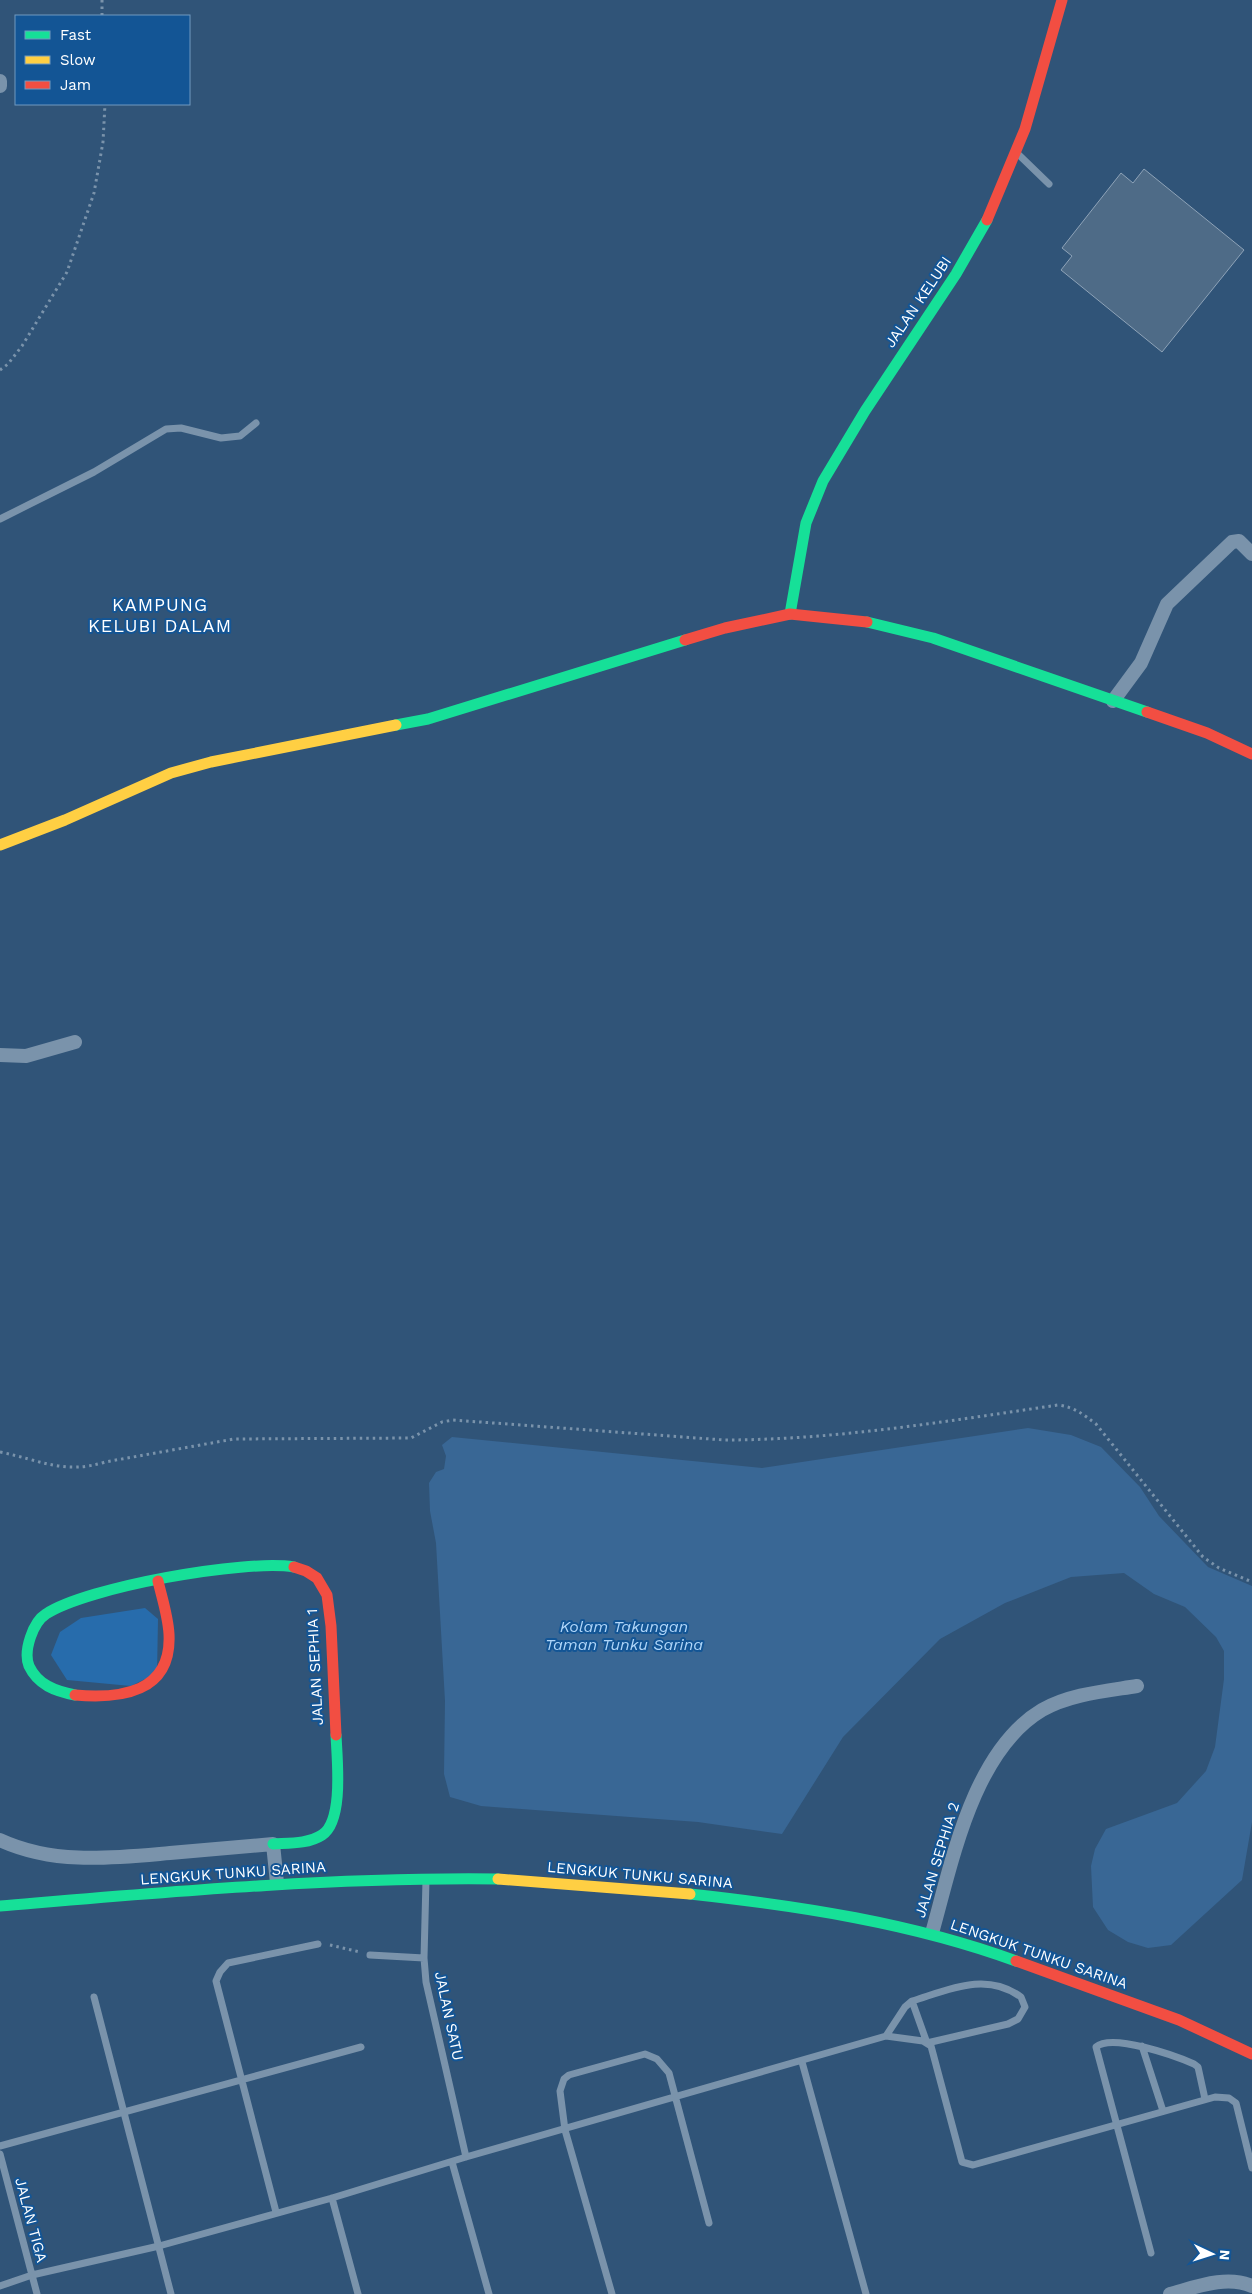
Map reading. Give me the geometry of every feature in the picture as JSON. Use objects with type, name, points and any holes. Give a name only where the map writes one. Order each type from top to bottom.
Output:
[{"type":"street","name":"JALAN KELUBI","points":[[790,614],[803,539],[810,511],[819,490],[864,412],[971,250],[1017,153],[1042,76],[1062,0]]},
{"type":"street","points":[[0,80],[0,86]]},
{"type":"street","points":[[1113,701],[1142,663],[1162,614],[1175,594],[1232,542],[1239,541],[1252,554]]},
{"type":"street","points":[[0,845],[65,820],[171,773],[212,762],[428,719],[691,638],[790,614],[875,623],[898,628],[1207,733],[1252,754]]},
{"type":"street","points":[[0,1055],[8,1057],[33,1055],[75,1042]]},
{"type":"street","name":"JALAN SEPHIA 1","points":[[0,1840],[18,1848],[57,1857],[87,1858],[306,1841],[327,1831],[334,1815],[336,1799],[335,1727],[329,1616],[325,1589],[312,1574],[286,1566],[220,1570],[158,1581],[83,1599],[53,1609],[44,1615],[35,1627],[28,1656],[28,1663],[32,1673],[50,1688],[80,1696],[124,1695],[147,1686],[156,1679],[165,1662],[170,1642],[158,1581]]},
{"type":"street","name":"JALAN SEPHIA 2","points":[[932,1933],[961,1831],[972,1801],[989,1769],[1018,1731],[1031,1718],[1054,1704],[1095,1693],[1137,1686]]},
{"type":"street","points":[[273,1844],[277,1883]]},
{"type":"street","name":"LENGKUK TUNKU SARINA","points":[[0,1906],[277,1883],[426,1878],[520,1879],[646,1889],[791,1908],[932,1933],[1015,1959],[1170,2016],[1252,2054]]},
{"type":"street","points":[[1170,2294],[1221,2282],[1234,2282],[1252,2286]]},
{"type":"lane","points":[[1017,153],[1050,184]]},
{"type":"lane","points":[[0,518],[94,472],[166,429],[181,428],[221,438],[240,436],[256,423]]},
{"type":"lane","name":"JALAN SATU","points":[[426,1878],[424,1958],[428,1991],[466,2157]]},
{"type":"lane","points":[[276,2212],[216,1981],[220,1972],[228,1963],[318,1944]]},
{"type":"lane","points":[[370,1955],[424,1958]]},
{"type":"lane","points":[[0,2286],[32,2275],[159,2246],[332,2198],[466,2157],[802,2062],[886,2036],[927,2042],[1008,2024],[1022,2013],[1024,2001],[1015,1992],[986,1983],[967,1984],[912,2002],[905,2007],[886,2036]]},
{"type":"lane","points":[[94,1997],[172,2294]]},
{"type":"lane","points":[[912,2002],[927,2042],[934,2052],[962,2162],[973,2165],[1117,2126],[1205,2099],[1228,2098],[1236,2103],[1252,2168]]},
{"type":"lane","points":[[1151,2253],[1096,2048],[1103,2043],[1142,2046],[1194,2064],[1198,2067],[1205,2099]]},
{"type":"lane","points":[[1142,2046],[1163,2111]]},
{"type":"lane","points":[[0,2146],[243,2081],[361,2047]]},
{"type":"lane","points":[[612,2294],[565,2130],[560,2092],[564,2079],[569,2075],[645,2054],[658,2059],[669,2073],[709,2223]]},
{"type":"lane","points":[[802,2062],[866,2294]]},
{"type":"lane","name":"JALAN TIGA","points":[[0,2154],[37,2294]]},
{"type":"lane","points":[[452,2162],[490,2294]]},
{"type":"lane","points":[[332,2198],[358,2294]]},
{"type":"path","points":[[102,0],[102,15]]},
{"type":"path","points":[[0,370],[22,346],[67,272],[78,245],[98,176],[103,142],[105,105]]},
{"type":"path","points":[[0,1452],[61,1467],[80,1469],[234,1439],[410,1438],[442,1422],[453,1420],[724,1440],[762,1440],[865,1431],[1064,1406],[1080,1411],[1096,1424],[1203,1557],[1219,1568],[1252,1582]]},
{"type":"path","points":[[318,1944],[334,1945],[370,1955]]},
{"type":"shaded area","points":[[145,1608],[158,1619],[157,1673],[131,1686],[67,1680],[51,1655],[60,1632],[81,1618]]},
{"type":"water","name":"Kolam Takungan Taman Tunku Sarina","points":[[1028,1428],[1071,1435],[1101,1447],[1140,1487],[1159,1516],[1208,1567],[1252,1586],[1252,1822],[1242,1880],[1171,1945],[1148,1948],[1128,1942],[1108,1930],[1093,1907],[1091,1866],[1095,1849],[1106,1829],[1177,1803],[1206,1771],[1215,1747],[1224,1679],[1224,1651],[1216,1637],[1185,1607],[1154,1594],[1124,1573],[1071,1577],[1005,1603],[940,1639],[843,1737],[782,1834],[698,1822],[481,1806],[450,1797],[444,1774],[445,1701],[436,1543],[430,1511],[429,1483],[436,1472],[444,1469],[446,1456],[442,1445],[452,1437],[762,1468]]},
{"type":"building","points":[[1144,169],[1244,250],[1162,352],[1061,270],[1072,256],[1062,248],[1121,173],[1133,183]]},
{"type":"traffic: fast","points":[[790,614],[806,523],[823,481],[865,411],[956,274],[987,220]]},
{"type":"traffic: fast","points":[[867,622],[933,638],[1147,712]]},
{"type":"traffic: fast","points":[[396,725],[428,719],[685,640]]},
{"type":"traffic: fast","points":[[75,1695],[48,1686],[37,1678],[29,1666],[27,1653],[30,1637],[37,1623],[46,1614],[66,1604],[95,1594],[167,1577],[240,1567],[294,1567]]},
{"type":"traffic: fast","points":[[273,1844],[311,1840],[322,1835],[329,1828],[334,1817],[338,1789],[336,1735]]},
{"type":"traffic: fast","points":[[0,1906],[249,1886],[373,1880],[498,1879]]},
{"type":"traffic: fast","points":[[690,1894],[814,1910],[896,1926],[937,1936],[1016,1961]]},
{"type":"traffic: slow","points":[[0,845],[65,820],[171,773],[211,762],[396,725]]},
{"type":"traffic: slow","points":[[498,1879],[690,1894]]},
{"type":"traffic: jam","points":[[987,220],[1025,129],[1062,0]]},
{"type":"traffic: jam","points":[[685,640],[725,628],[790,614],[867,622]]},
{"type":"traffic: jam","points":[[1147,712],[1207,733],[1252,754]]},
{"type":"traffic: jam","points":[[294,1567],[306,1571],[317,1578],[327,1595],[331,1626],[336,1735]]},
{"type":"traffic: jam","points":[[75,1695],[92,1696],[125,1693],[140,1688],[152,1680],[162,1669],[168,1654],[169,1634],[158,1581]]},
{"type":"traffic: jam","points":[[1016,1961],[1179,2020],[1252,2054]]},
{"type":"district","name":"KAMPUNG KELUBI DALAM","points":[[160,615]]}]
